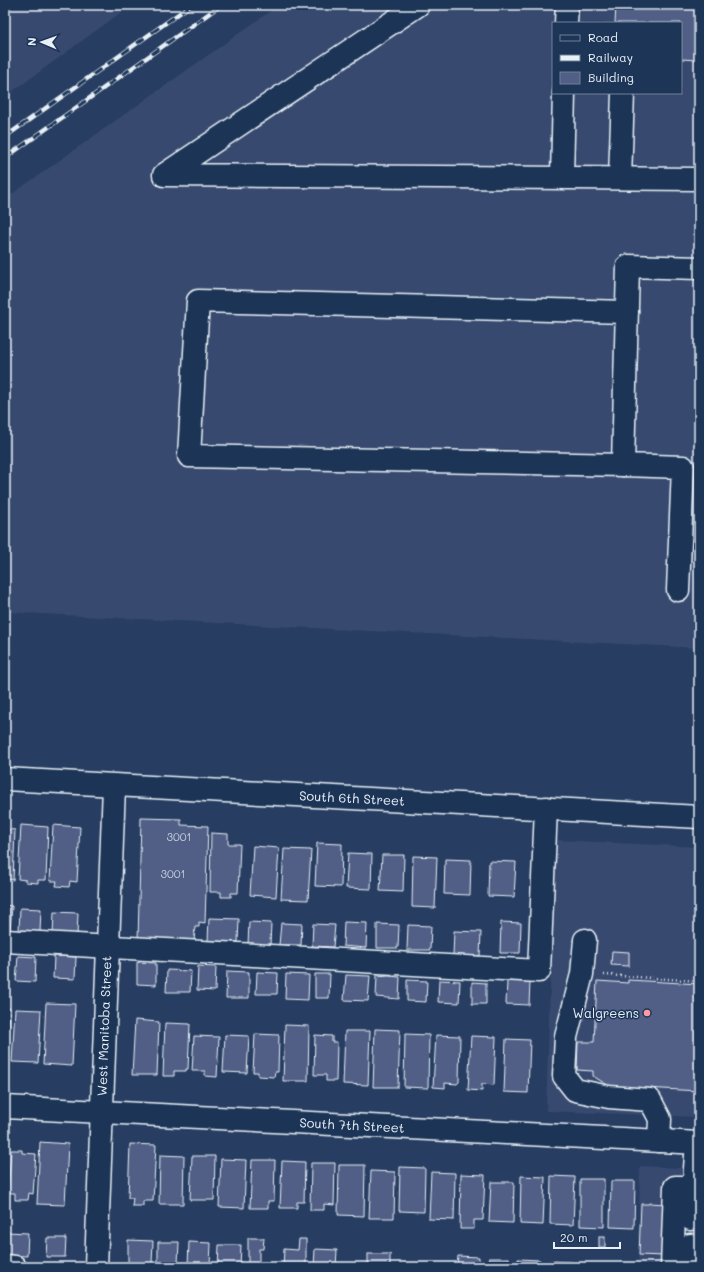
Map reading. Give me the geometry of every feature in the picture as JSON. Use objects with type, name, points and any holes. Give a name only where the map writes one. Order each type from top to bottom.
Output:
[{"type":"street","points":[[418,5],[164,175],[699,178]]},
{"type":"street","points":[[566,22],[567,5]]},
{"type":"street","points":[[562,177],[564,94]]},
{"type":"street","points":[[620,178],[623,94]]},
{"type":"street","points":[[623,465],[628,266],[699,268]]},
{"type":"street","points":[[626,312],[198,301],[189,456],[683,467],[678,590]]},
{"type":"street","name":"South 6th Street","points":[[5,779],[699,817]]},
{"type":"street","name":"West Manitoba Street","points":[[96,1267],[114,786]]},
{"type":"street","points":[[5,941],[539,971],[546,808]]},
{"type":"street","points":[[585,940],[582,974],[566,1037],[564,1076],[574,1090],[609,1097],[650,1100],[660,1119],[659,1140]]},
{"type":"street","name":"South 7th Street","points":[[5,1106],[698,1143]]},
{"type":"street","points":[[691,1219],[696,1187],[698,1143]]},
{"type":"street","points":[[672,1267],[675,1187],[696,1187]]},
{"type":"street","points":[[689,1267],[690,1245]]},
{"type":"street","points":[[5,1266],[15,1267]]},
{"type":"path","points":[[582,974],[699,981]]},
{"type":"shaded area","points":[[5,5],[131,5],[5,97]]},
{"type":"shaded area","points":[[279,5],[699,5],[699,648],[5,612],[5,199]]},
{"type":"shaded area","points":[[555,840],[699,847],[699,1117],[546,1111]]},
{"type":"shaded area","points":[[640,1166],[699,1169],[699,1267],[638,1267]]},
{"type":"building","points":[[616,5],[699,5],[699,60],[682,59],[682,22],[615,22]]},
{"type":"building","points":[[141,818],[181,819],[181,825],[208,826],[205,923],[199,922],[199,927],[195,927],[194,942],[138,941]]},
{"type":"building","points":[[21,825],[48,827],[46,880],[38,880],[38,883],[26,882],[26,880],[18,879]]},
{"type":"building","points":[[53,825],[80,827],[77,882],[70,881],[69,887],[56,886],[57,881],[50,881]]},
{"type":"building","points":[[5,829],[15,830],[13,880],[7,879],[6,885]]},
{"type":"building","points":[[211,833],[228,834],[228,844],[240,844],[238,893],[231,893],[231,897],[221,897],[221,892],[210,892]]},
{"type":"building","points":[[317,843],[342,844],[341,887],[315,886]]},
{"type":"building","points":[[253,846],[279,848],[276,897],[250,895]]},
{"type":"building","points":[[284,849],[311,850],[308,900],[281,899]]},
{"type":"building","points":[[348,853],[372,854],[371,889],[346,888]]},
{"type":"building","points":[[382,855],[404,855],[403,892],[380,891]]},
{"type":"building","points":[[413,856],[437,857],[435,908],[412,907]]},
{"type":"building","points":[[445,859],[471,860],[470,895],[444,894]]},
{"type":"building","points":[[489,861],[516,862],[514,897],[488,896]]},
{"type":"building","points":[[5,905],[12,906],[10,931],[5,931]]},
{"type":"building","points":[[20,908],[41,909],[40,932],[19,931]]},
{"type":"building","points":[[54,912],[78,913],[77,936],[53,935]]},
{"type":"building","points":[[209,918],[239,919],[238,942],[208,941]]},
{"type":"building","points":[[249,922],[271,923],[270,945],[248,944]]},
{"type":"building","points":[[344,922],[367,923],[366,948],[343,946]]},
{"type":"building","points":[[501,922],[521,923],[520,953],[500,953]]},
{"type":"building","points":[[281,923],[302,924],[301,945],[279,945]]},
{"type":"building","points":[[313,924],[335,925],[333,947],[312,946]]},
{"type":"building","points":[[377,924],[399,925],[398,948],[377,948]]},
{"type":"building","points":[[408,925],[431,926],[430,950],[407,950]]},
{"type":"building","points":[[454,931],[481,932],[480,956],[453,955]]},
{"type":"building","points":[[612,951],[629,952],[629,966],[611,965]]},
{"type":"building","points":[[18,956],[36,957],[35,982],[16,981]]},
{"type":"building","points":[[54,956],[76,957],[75,979],[53,978]]},
{"type":"building","points":[[137,962],[156,963],[156,985],[137,984]]},
{"type":"building","points":[[198,966],[216,967],[215,991],[197,990]]},
{"type":"building","points":[[167,970],[191,971],[190,992],[166,992]]},
{"type":"building","points":[[227,971],[249,972],[249,998],[226,998]]},
{"type":"building","points":[[257,972],[278,973],[277,994],[256,994]]},
{"type":"building","points":[[286,974],[309,975],[308,1000],[285,999]]},
{"type":"building","points":[[315,974],[330,974],[329,998],[315,998]]},
{"type":"building","points":[[346,975],[370,976],[368,1001],[344,1000]]},
{"type":"building","points":[[377,975],[400,977],[399,999],[376,997]]},
{"type":"building","points":[[407,980],[427,981],[426,1002],[407,1001]]},
{"type":"building","points":[[439,980],[460,981],[459,1003],[438,1002]]},
{"type":"building","name":"Walgreens","points":[[628,980],[699,984],[699,1091],[609,1086],[593,1076],[593,1071],[577,1070],[578,1042],[594,1042],[597,981],[628,983]]},
{"type":"building","points":[[507,981],[530,982],[529,1005],[506,1004]]},
{"type":"building","points":[[472,982],[486,983],[486,1004],[472,1004]]},
{"type":"building","points":[[46,1003],[75,1004],[72,1066],[43,1064]]},
{"type":"building","points":[[5,1008],[10,1008],[7,1060],[5,1060]]},
{"type":"building","points":[[15,1009],[41,1010],[38,1063],[12,1062]]},
{"type":"building","points":[[135,1020],[159,1022],[157,1075],[132,1075]]},
{"type":"building","points":[[165,1023],[190,1024],[188,1069],[186,1069],[186,1071],[174,1071],[174,1076],[163,1076]]},
{"type":"building","points":[[285,1025],[309,1026],[308,1081],[283,1081]]},
{"type":"building","points":[[375,1029],[400,1030],[398,1087],[373,1087]]},
{"type":"building","points":[[345,1031],[370,1031],[368,1085],[343,1084]]},
{"type":"building","points":[[255,1034],[279,1035],[278,1072],[275,1072],[274,1077],[258,1076],[258,1072],[253,1072]]},
{"type":"building","points":[[405,1034],[429,1035],[428,1088],[404,1087]]},
{"type":"building","points":[[225,1035],[249,1036],[247,1073],[223,1072]]},
{"type":"building","points":[[315,1035],[332,1036],[332,1042],[337,1042],[336,1081],[326,1081],[326,1075],[314,1075]]},
{"type":"building","points":[[436,1035],[460,1036],[459,1082],[457,1084],[445,1083],[445,1088],[433,1087]]},
{"type":"building","points":[[194,1036],[219,1037],[217,1077],[205,1076],[205,1071],[192,1071]]},
{"type":"building","points":[[471,1036],[496,1037],[494,1085],[482,1084],[482,1091],[468,1090]]},
{"type":"building","points":[[506,1039],[530,1040],[528,1093],[504,1092]]},
{"type":"building","points":[[40,1142],[68,1144],[65,1205],[37,1204]]},
{"type":"building","points":[[130,1144],[156,1145],[153,1201],[143,1201],[143,1206],[132,1206],[133,1198],[128,1198]]},
{"type":"building","points":[[11,1150],[22,1150],[22,1153],[36,1154],[33,1194],[29,1193],[28,1200],[15,1200],[15,1193],[8,1193]]},
{"type":"building","points":[[160,1155],[184,1156],[183,1204],[159,1204]]},
{"type":"building","points":[[192,1156],[215,1156],[214,1200],[190,1200]]},
{"type":"building","points":[[221,1159],[246,1160],[244,1208],[219,1207]]},
{"type":"building","points":[[252,1160],[275,1160],[274,1201],[268,1201],[268,1208],[250,1208]]},
{"type":"building","points":[[282,1161],[305,1162],[304,1202],[297,1202],[297,1208],[280,1208]]},
{"type":"building","points":[[311,1163],[335,1163],[334,1205],[324,1204],[324,1210],[310,1210]]},
{"type":"building","points":[[339,1165],[365,1165],[364,1216],[338,1215]]},
{"type":"building","points":[[400,1167],[425,1168],[424,1212],[399,1211]]},
{"type":"building","points":[[371,1171],[395,1172],[394,1218],[369,1218]]},
{"type":"building","points":[[431,1172],[455,1173],[454,1220],[429,1219]]},
{"type":"building","points":[[461,1174],[485,1175],[483,1220],[474,1220],[474,1229],[460,1229]]},
{"type":"building","points":[[521,1176],[545,1177],[543,1225],[520,1224]]},
{"type":"building","points":[[551,1176],[575,1177],[573,1225],[550,1224]]},
{"type":"building","points":[[580,1179],[604,1179],[604,1227],[580,1226]]},
{"type":"building","points":[[611,1181],[635,1181],[634,1228],[610,1227]]},
{"type":"building","points":[[491,1182],[514,1182],[513,1223],[489,1222]]},
{"type":"building","points":[[641,1204],[667,1204],[664,1256],[639,1255]]},
{"type":"building","points":[[7,1232],[28,1233],[27,1256],[6,1255]]},
{"type":"building","points":[[599,1237],[605,1237],[605,1247],[599,1247]]},
{"type":"building","points":[[47,1238],[66,1238],[65,1257],[46,1257]]},
{"type":"building","points":[[248,1238],[264,1238],[263,1249],[259,1249],[259,1267],[248,1267]]},
{"type":"building","points":[[299,1239],[306,1239],[306,1267],[283,1267],[284,1249],[298,1250]]},
{"type":"building","points":[[128,1240],[153,1241],[152,1264],[128,1263]]},
{"type":"building","points":[[158,1242],[179,1242],[178,1264],[158,1264]]},
{"type":"building","points":[[189,1242],[211,1243],[210,1266],[188,1265]]},
{"type":"building","points":[[219,1245],[241,1245],[240,1267],[218,1267]]},
{"type":"building","points":[[315,1249],[337,1250],[336,1267],[314,1267]]},
{"type":"building","points":[[368,1254],[390,1254],[390,1267],[368,1267]]},
{"type":"building","points":[[458,1256],[479,1257],[479,1267],[457,1267]]},
{"type":"building","points":[[489,1258],[509,1258],[509,1267],[489,1267]]},
{"type":"building","points":[[518,1259],[540,1260],[539,1267],[518,1267]]},
{"type":"building","points":[[550,1261],[571,1262],[571,1267],[549,1267]]},
{"type":"railway","points":[[5,137],[191,5]]},
{"type":"railway","points":[[5,158],[221,5]]},
{"type":"place","name":"Walgreens","points":[[647,1013]]}]
